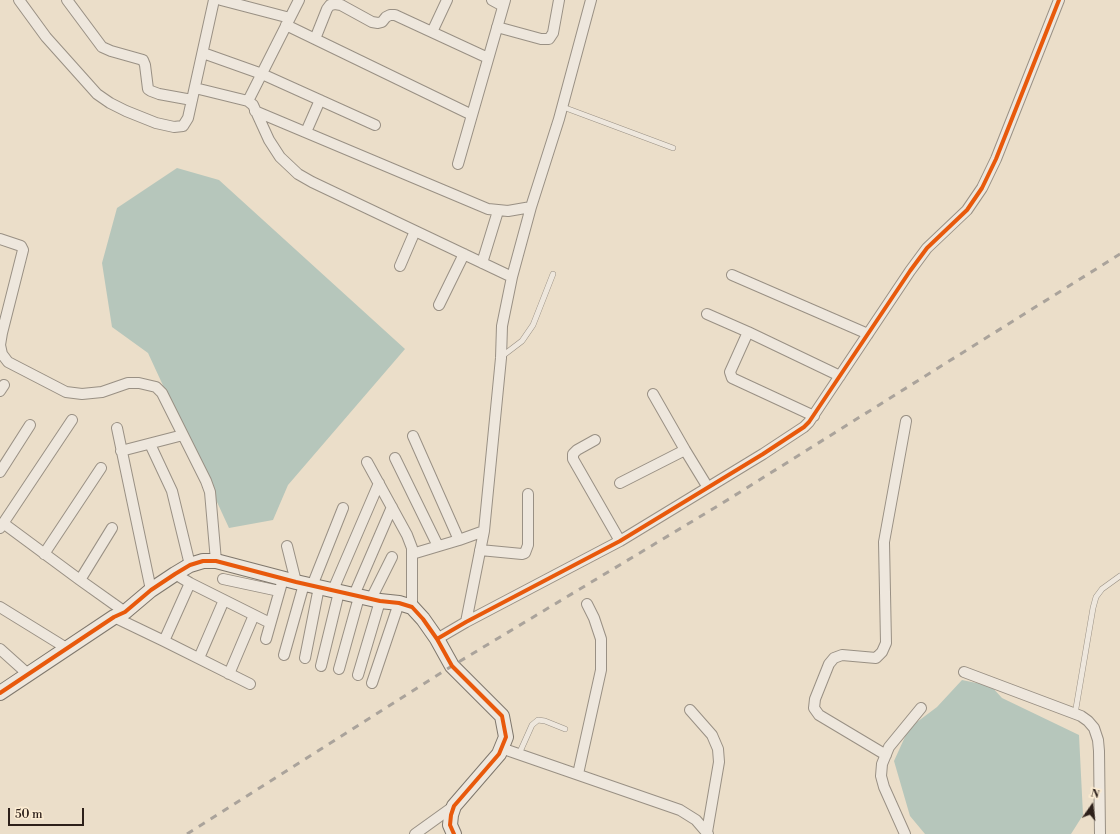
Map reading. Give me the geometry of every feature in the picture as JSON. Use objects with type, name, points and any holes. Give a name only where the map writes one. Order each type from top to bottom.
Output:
[{"type":"street","points":[[19,0],[46,37],[97,94],[110,103],[156,123],[174,127],[183,126],[188,118],[214,0]]},
{"type":"street","points":[[67,0],[102,46],[111,51],[143,60],[148,88],[151,91],[159,94],[192,100]]},
{"type":"street","points":[[221,0],[288,21],[315,39],[472,115]]},
{"type":"street","points":[[248,101],[299,0]]},
{"type":"street","points":[[432,32],[447,0]]},
{"type":"street","points":[[458,164],[504,3],[492,0]]},
{"type":"street","points":[[497,27],[541,39],[549,39],[553,33],[559,0]]},
{"type":"street","points":[[466,622],[484,531],[502,326],[512,277],[531,207],[563,106],[591,0]]},
{"type":"street","points":[[438,639],[466,622],[620,541],[707,486],[763,454],[804,427],[814,416],[910,271],[927,248],[967,210],[982,188],[996,159],[1059,0]]},
{"type":"street","points":[[315,39],[327,9],[336,2],[372,22],[382,22],[386,17],[395,15],[488,58]]},
{"type":"street","points":[[203,53],[262,74],[375,125]]},
{"type":"street","points":[[195,88],[248,101],[253,105],[269,140],[280,157],[298,174],[512,277]]},
{"type":"street","points":[[306,132],[320,100]]},
{"type":"street","points":[[256,111],[488,209],[498,211],[531,207]]},
{"type":"street","points":[[482,263],[498,211]]},
{"type":"street","points":[[400,266],[415,231]]},
{"type":"street","points":[[0,239],[20,246],[23,250],[2,333],[0,345],[2,354],[8,362],[66,392],[82,394],[102,392],[128,383],[138,383],[156,387],[162,393],[210,492],[216,561]]},
{"type":"street","points":[[439,305],[464,254]]},
{"type":"street","points":[[732,275],[868,334]]},
{"type":"street","points":[[707,314],[840,376]]},
{"type":"street","points":[[748,332],[730,372],[730,376],[814,416]]},
{"type":"street","points":[[653,394],[707,486]]},
{"type":"street","points":[[72,420],[2,525],[80,580],[119,615],[164,641],[250,684]]},
{"type":"street","points":[[886,755],[819,715],[814,708],[815,699],[829,664],[834,658],[842,655],[876,658],[882,652],[886,643],[884,542],[906,421]]},
{"type":"street","points":[[0,472],[30,425]]},
{"type":"street","points":[[116,428],[151,590]]},
{"type":"street","points":[[121,451],[183,435]]},
{"type":"street","points":[[412,436],[459,540]]},
{"type":"street","points":[[595,440],[577,450],[573,454],[573,459],[620,541]]},
{"type":"street","points":[[150,444],[172,491],[190,565]]},
{"type":"street","points":[[620,483],[685,450]]},
{"type":"street","points":[[395,458],[438,546]]},
{"type":"street","points":[[368,462],[407,535],[412,548],[405,605],[372,683]]},
{"type":"street","points":[[44,554],[100,468]]},
{"type":"street","points":[[322,666],[336,591],[379,483]]},
{"type":"street","points":[[480,550],[525,553],[528,545],[528,494]]},
{"type":"street","points":[[339,669],[366,598],[392,507]]},
{"type":"street","points":[[266,639],[270,623],[299,585],[343,508]]},
{"type":"street","points":[[80,580],[112,528]]},
{"type":"street","points":[[412,554],[484,531]]},
{"type":"street","points":[[287,546],[299,585],[305,658]]},
{"type":"street","points":[[358,675],[366,598],[392,557]]},
{"type":"street","points":[[0,693],[119,615],[151,590],[190,565],[203,561],[216,561],[299,585]]},
{"type":"street","points":[[174,574],[270,623]]},
{"type":"street","points":[[223,579],[299,585],[405,605],[423,619],[438,639],[452,666],[502,716],[506,736],[499,754],[454,806],[415,834]]},
{"type":"street","points":[[164,641],[190,583]]},
{"type":"street","points":[[284,655],[299,585]]},
{"type":"street","points":[[199,658],[224,600]]},
{"type":"street","points":[[578,774],[601,670],[602,655],[601,639],[594,618],[587,604]]},
{"type":"street","points":[[0,607],[68,649]]},
{"type":"street","points":[[229,674],[254,615]]},
{"type":"street","points":[[0,649],[29,675]]},
{"type":"street","points":[[964,672],[1075,714],[1088,721],[1094,728],[1098,740],[1100,834]]},
{"type":"street","points":[[905,834],[880,776],[882,764],[889,748],[921,708]]},
{"type":"street","points":[[690,710],[712,735],[718,750],[719,762],[708,833]]},
{"type":"street","points":[[501,748],[680,810],[696,820],[708,833]]},
{"type":"street","points":[[454,806],[450,825],[454,834]]},
{"type":"lane","points":[[563,106],[673,148]]},
{"type":"lane","points":[[500,358],[522,341],[533,325],[553,274]]},
{"type":"lane","points":[[1075,714],[1092,608],[1096,597],[1102,589],[1120,576]]},
{"type":"lane","points":[[519,754],[532,725],[538,720],[545,721],[565,729]]},
{"type":"shaded area","points":[[177,168],[219,180],[405,349],[288,485],[273,520],[229,528],[148,353],[112,327],[102,263],[117,208]]},
{"type":"shaded area","points":[[962,680],[991,686],[1002,698],[1079,735],[1083,815],[1071,834],[925,834],[910,816],[894,761],[909,728],[937,707]]},
{"type":"railway","points":[[187,834],[452,666],[721,504],[1120,254]]},
{"type":"cycle path","points":[[437,639],[466,622],[620,541],[763,454],[804,427],[809,422],[927,248],[967,210],[982,188],[996,159],[1059,0]]},
{"type":"cycle path","points":[[0,693],[114,617],[125,612],[151,590],[175,574],[190,565],[203,561],[216,561],[296,582],[412,607],[423,619],[437,639],[452,666],[502,716],[506,737],[499,754],[454,806],[450,825],[454,834]]}]
